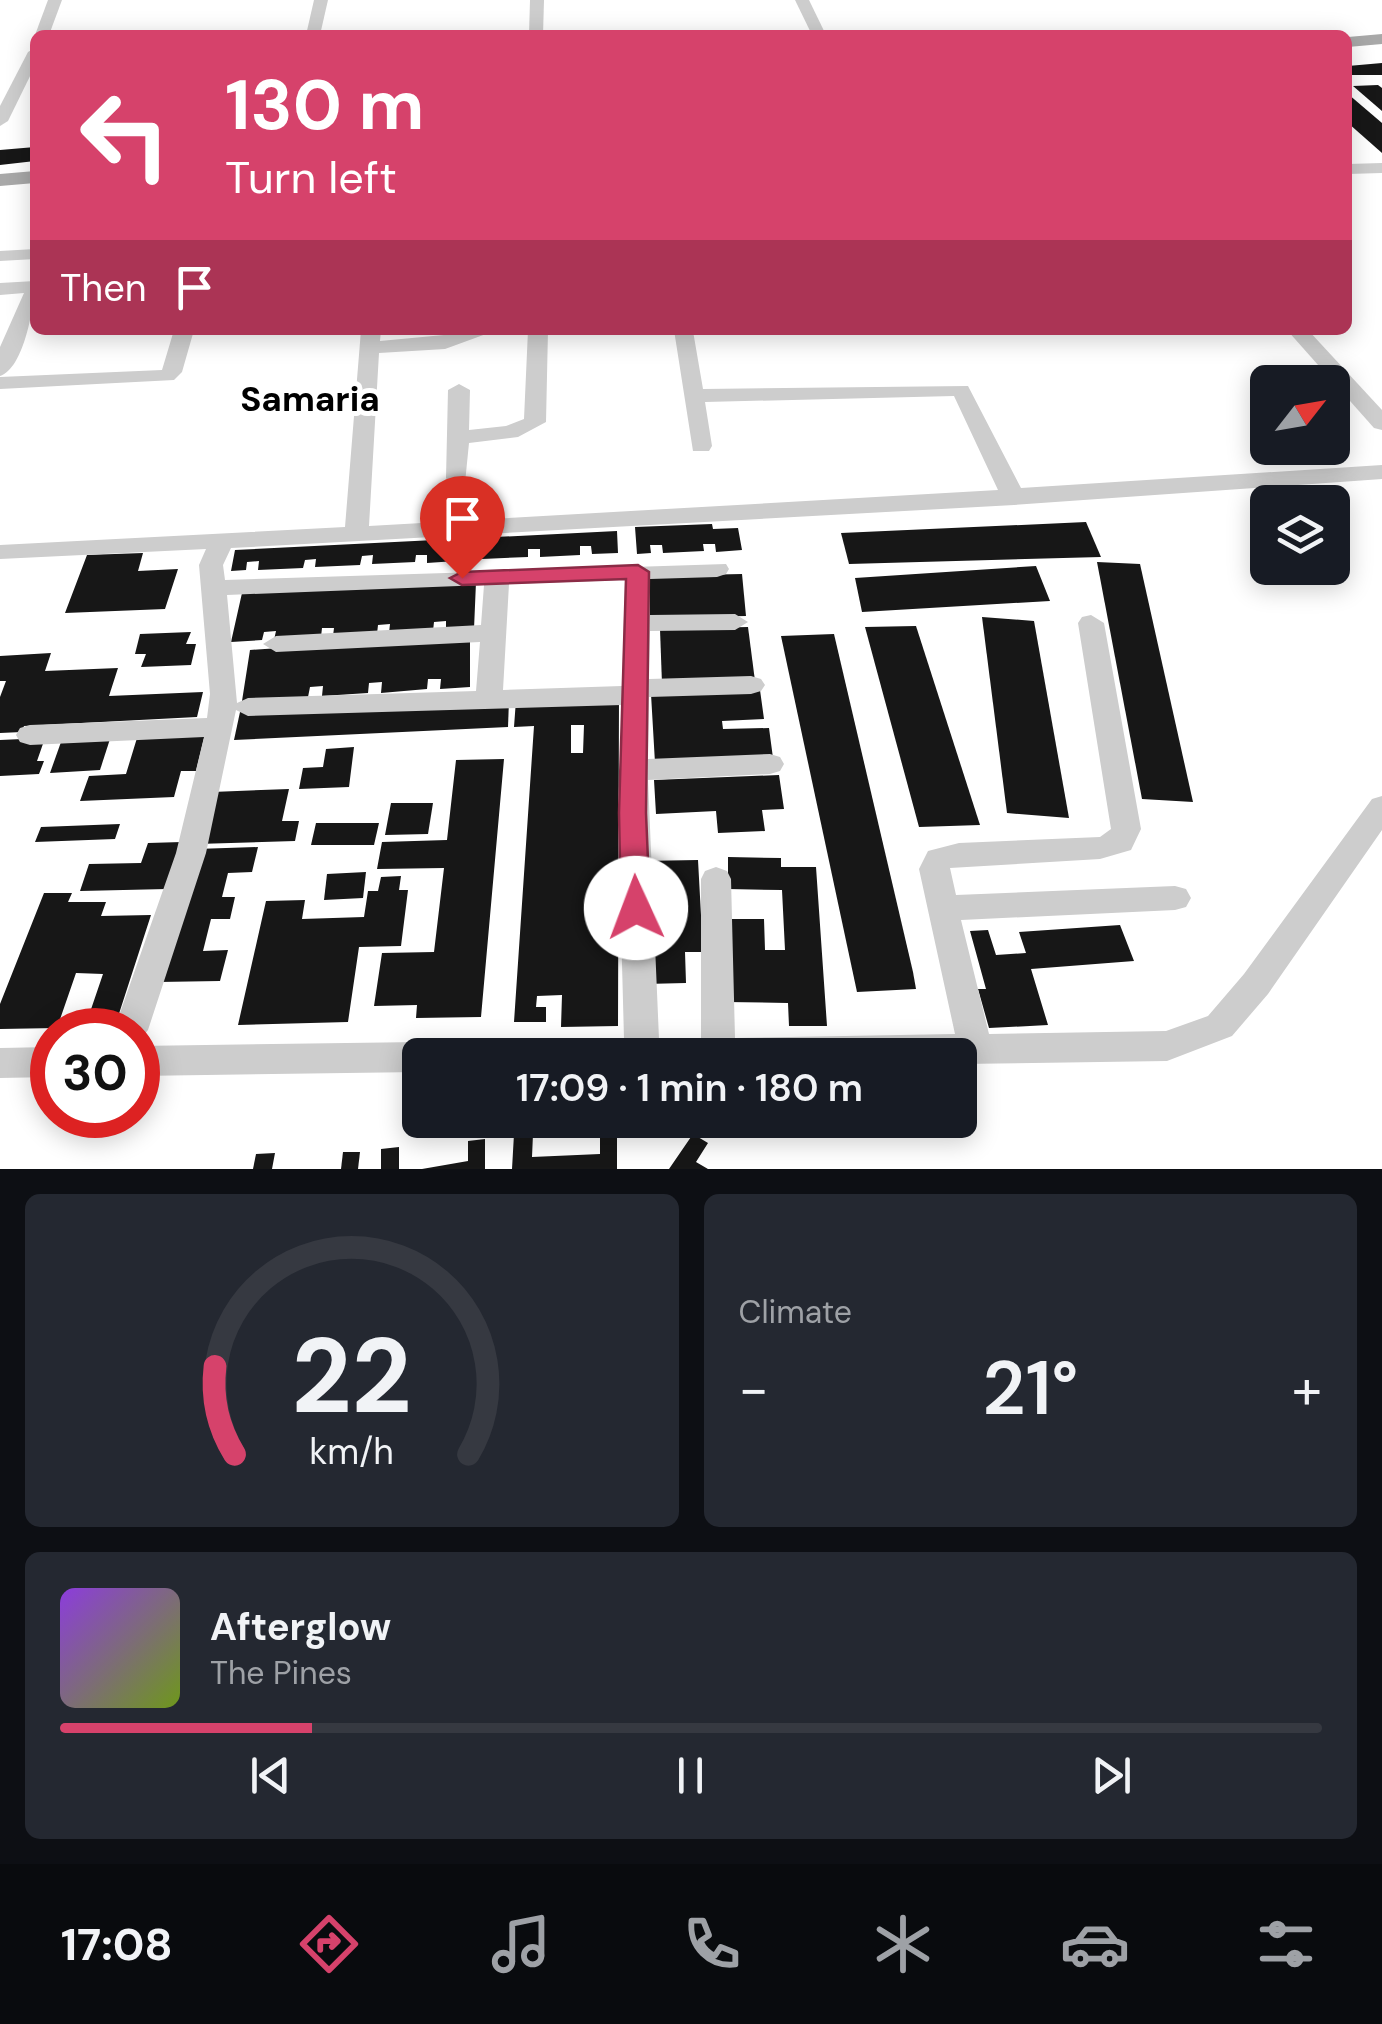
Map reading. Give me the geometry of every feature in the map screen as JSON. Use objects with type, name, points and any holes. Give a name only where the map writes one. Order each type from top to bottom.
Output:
[{"type":"main road","points":[[1352,42],[1382,39]]},
{"type":"main road","points":[[0,180],[30,177]]},
{"type":"street","points":[[44,30],[55,0]]},
{"type":"street","points":[[314,30],[321,0]]},
{"type":"street","points":[[536,30],[537,0]]},
{"type":"street","points":[[802,0],[817,30]]},
{"type":"street","points":[[0,121],[21,97],[30,70]]},
{"type":"street","points":[[1355,169],[1382,168]]},
{"type":"street","points":[[0,256],[30,254]]},
{"type":"street","points":[[0,289],[30,288]]},
{"type":"street","points":[[0,370],[30,300]]},
{"type":"street","points":[[0,383],[168,376],[183,335]]},
{"type":"street","points":[[356,534],[370,339],[445,342],[470,335]]},
{"type":"street","points":[[458,438],[510,432],[535,422],[538,335]]},
{"type":"street","points":[[684,335],[700,446]]},
{"type":"street","points":[[1302,335],[1382,423]]},
{"type":"street","points":[[458,478],[459,390]]},
{"type":"street","points":[[693,396],[960,390],[1014,498]]},
{"type":"street","points":[[0,552],[1014,498],[1382,472]]},
{"type":"street","points":[[138,1008],[191,853],[220,727],[224,694],[212,566],[222,541]]},
{"type":"street","points":[[214,588],[716,569]]},
{"type":"street","points":[[638,572],[633,770],[641,1038]]},
{"type":"street","points":[[489,699],[497,577]]},
{"type":"street","points":[[636,623],[735,622]]},
{"type":"street","points":[[973,1038],[934,869],[940,859],[959,854],[1100,848],[1120,842],[1126,830],[1091,623]]},
{"type":"street","points":[[276,644],[495,633]]},
{"type":"street","points":[[248,707],[751,685]]},
{"type":"street","points":[[30,735],[220,727]]},
{"type":"street","points":[[633,770],[770,764]]},
{"type":"street","points":[[977,1049],[1167,1046],[1220,1026],[1256,984],[1382,807]]},
{"type":"street","points":[[716,879],[718,1038]]},
{"type":"street","points":[[945,908],[1175,898]]},
{"type":"street","points":[[160,1061],[402,1057]]},
{"type":"street","points":[[0,1063],[30,1062]]},
{"type":"building","points":[[1382,63],[1382,75],[1352,75],[1352,66]]},
{"type":"building","points":[[1353,86],[1382,88],[1382,111]]},
{"type":"building","points":[[1352,97],[1382,123],[1382,153],[1352,127]]},
{"type":"building","points":[[30,147],[30,162],[0,165],[0,150]]},
{"type":"building","points":[[1086,522],[1101,557],[849,564],[841,533]]},
{"type":"building","points":[[712,524],[713,529],[738,528],[742,550],[716,552],[715,544],[703,544],[704,551],[663,553],[662,545],[650,545],[651,553],[637,554],[635,527]]},
{"type":"building","points":[[617,531],[618,553],[592,554],[591,546],[580,546],[580,555],[540,557],[540,549],[528,549],[528,557],[482,559],[482,551],[471,552],[470,560],[427,563],[427,555],[416,555],[415,562],[372,564],[373,555],[362,556],[360,565],[315,567],[316,559],[305,560],[303,568],[258,570],[259,561],[247,562],[246,570],[231,571],[235,550]]},
{"type":"building","points":[[143,553],[138,571],[178,569],[165,609],[65,613],[87,555]]},
{"type":"building","points":[[1097,562],[1140,564],[1193,802],[1142,799]]},
{"type":"building","points":[[1036,566],[1050,601],[862,612],[855,578]]},
{"type":"building","points":[[742,574],[746,616],[650,618],[649,576]]},
{"type":"building","points":[[476,582],[474,629],[446,630],[446,621],[434,622],[433,631],[389,633],[390,624],[378,625],[377,634],[333,636],[334,628],[322,628],[321,637],[274,640],[276,631],[264,632],[262,640],[231,642],[242,593]]},
{"type":"building","points":[[982,617],[1034,621],[1069,818],[1007,813]]},
{"type":"building","points":[[916,626],[980,825],[919,827],[865,627]]},
{"type":"building","points":[[748,627],[755,681],[662,684],[660,629]]},
{"type":"building","points":[[191,632],[186,644],[196,644],[191,665],[141,667],[146,654],[135,654],[140,634]]},
{"type":"building","points":[[834,634],[916,989],[857,992],[781,636]]},
{"type":"building","points":[[470,635],[470,687],[440,689],[441,679],[428,679],[427,689],[381,693],[382,682],[369,683],[368,693],[322,696],[323,686],[310,687],[308,697],[242,701],[250,650]]},
{"type":"building","points":[[51,653],[45,671],[118,668],[109,696],[203,692],[197,717],[24,726],[22,732],[0,733],[0,697],[6,681],[0,681],[0,656]]},
{"type":"building","points":[[760,690],[764,719],[722,721],[723,729],[769,728],[773,758],[655,763],[651,694]]},
{"type":"building","points":[[619,697],[618,1026],[561,1027],[562,995],[537,996],[536,1007],[546,1007],[546,1022],[514,1022],[534,726],[514,727],[516,700]],"holes":[[[571,725],[584,725],[583,753],[571,753]]]},
{"type":"building","points":[[509,700],[508,727],[234,740],[240,712]]},
{"type":"building","points":[[205,734],[196,771],[181,771],[174,797],[80,801],[89,776],[126,774],[137,738]]},
{"type":"building","points":[[45,738],[37,761],[44,761],[39,774],[0,776],[0,740]]},
{"type":"building","points":[[110,739],[100,770],[50,773],[61,742]]},
{"type":"building","points":[[354,747],[349,787],[299,789],[303,768],[323,767],[326,749]]},
{"type":"building","points":[[504,759],[481,1017],[416,1018],[417,1005],[374,1006],[382,953],[434,952],[444,868],[377,869],[382,842],[447,840],[456,760]]},
{"type":"building","points":[[779,775],[784,809],[762,810],[765,831],[718,833],[716,811],[656,814],[654,780]]},
{"type":"building","points":[[289,789],[282,821],[299,821],[295,841],[197,844],[212,792]]},
{"type":"building","points":[[391,803],[433,803],[428,834],[385,835]]},
{"type":"building","points":[[316,823],[379,823],[374,845],[311,845]]},
{"type":"building","points":[[120,824],[115,839],[35,842],[41,827]]},
{"type":"building","points":[[182,842],[167,889],[80,891],[89,864],[141,863],[148,843]]},
{"type":"building","points":[[258,847],[252,872],[228,873],[222,897],[235,897],[230,919],[211,919],[203,951],[228,950],[220,981],[158,982],[196,849]]},
{"type":"building","points":[[728,857],[781,858],[781,867],[816,867],[827,1026],[789,1026],[788,1003],[726,1002],[726,919],[764,919],[765,950],[785,950],[782,890],[728,889]]},
{"type":"building","points":[[698,860],[703,952],[685,952],[686,983],[645,984],[642,861]]},
{"type":"building","points":[[366,872],[363,898],[324,900],[327,874]]},
{"type":"building","points":[[401,876],[399,890],[408,890],[401,946],[359,947],[348,1022],[238,1025],[266,901],[305,900],[302,919],[364,917],[368,891],[378,891],[381,877]]},
{"type":"building","points":[[44,893],[72,893],[68,902],[106,902],[101,916],[151,915],[121,1008],[91,1008],[103,974],[76,973],[64,1008],[30,1008],[30,1028],[0,1029],[0,1004]]},
{"type":"building","points":[[1120,925],[1134,961],[1031,969],[1048,1025],[989,1028],[978,989],[986,989],[970,931],[988,930],[996,955],[1026,953],[1019,932]]},
{"type":"building","points":[[514,1138],[533,1138],[532,1157],[600,1154],[600,1138],[617,1138],[617,1169],[512,1169]]},
{"type":"building","points":[[690,1138],[708,1143],[696,1162],[708,1169],[669,1169]]},
{"type":"building","points":[[485,1139],[485,1169],[422,1169],[468,1161],[468,1141]]},
{"type":"building","points":[[399,1147],[399,1169],[381,1169],[381,1149]]},
{"type":"building","points":[[343,1152],[360,1152],[358,1169],[341,1169]]},
{"type":"building","points":[[275,1153],[272,1169],[253,1169],[256,1154]]},
{"type":"district","name":"Samaria","points":[[310,399]]},
{"type":"route","points":[[462,578],[638,572],[632,813],[636,908]]}]
